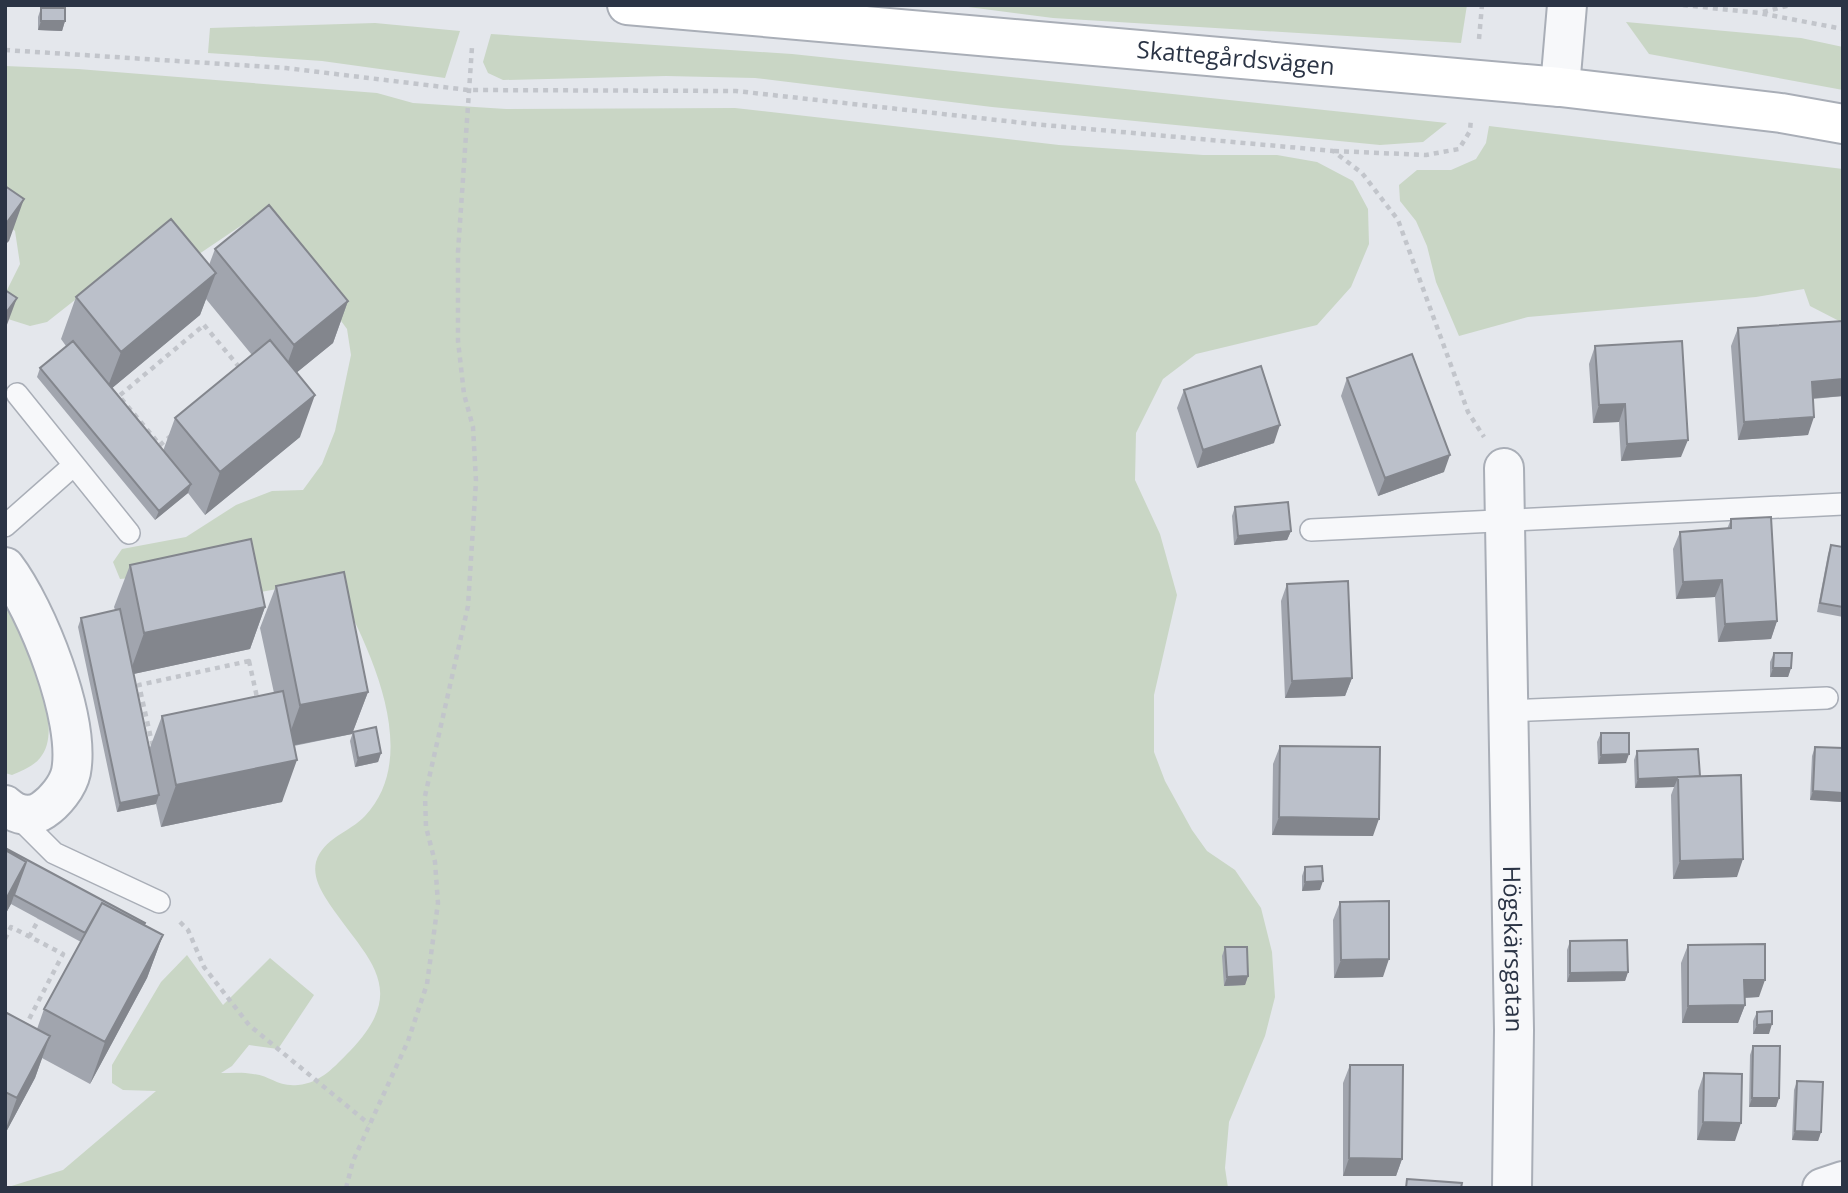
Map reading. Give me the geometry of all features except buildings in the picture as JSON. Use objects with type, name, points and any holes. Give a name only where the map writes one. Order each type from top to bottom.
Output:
[{"type":"street","name":"Skattegårdsvägen","points":[[627,5],[1560,86],[1781,113],[1843,124]]},
{"type":"street","points":[[1560,86],[1567,5]]},
{"type":"street","name":"Högskärsgatan","points":[[1504,468],[1514,1030],[1513,1188]]},
{"type":"street","points":[[5,566],[37,620],[73,742],[70,774],[56,799],[41,812],[30,816],[10,809]]},
{"type":"street","points":[[1822,1188],[1843,1181]]},
{"type":"lane","points":[[17,394],[129,533]]},
{"type":"lane","points":[[5,526],[74,466]]},
{"type":"lane","points":[[1311,530],[1843,504]]},
{"type":"lane","points":[[1508,711],[1827,698]]},
{"type":"lane","points":[[10,809],[54,853],[159,902]]},
{"type":"path","points":[[1683,5],[1759,13],[1843,29]]},
{"type":"path","points":[[1759,13],[1791,5]]},
{"type":"path","points":[[346,1188],[353,1161],[408,1041],[427,984],[438,903],[435,862],[426,827],[425,796],[468,606],[476,481],[474,426],[464,394],[458,341],[458,252],[472,47]]},
{"type":"path","points":[[5,50],[286,68],[468,90],[736,91],[1033,124],[1334,151],[1362,173],[1398,220],[1468,412],[1504,468]]},
{"type":"path","points":[[204,325],[245,374],[160,445],[133,414],[119,396],[204,325]]},
{"type":"path","points":[[126,419],[133,414]]},
{"type":"path","points":[[249,662],[261,720],[152,743],[144,704],[139,685],[249,662]]},
{"type":"path","points":[[135,706],[144,704]]},
{"type":"path","points":[[159,902],[188,930],[204,967],[249,1025],[369,1124]]},
{"type":"path","points":[[29,937],[38,919]]},
{"type":"path","points":[[5,939],[11,927],[63,954],[24,1028]]},
{"type":"green space","points":[[953,5],[1467,5],[1461,43],[1053,18]]},
{"type":"green space","points":[[1626,22],[1801,38],[1843,47],[1843,90],[1649,54]]},
{"type":"green space","points":[[375,23],[460,31],[445,78],[322,61],[208,53],[210,28]]},
{"type":"green space","points":[[491,34],[792,54],[1447,123],[1423,142],[1380,145],[992,107],[755,78],[666,76],[503,80],[488,73],[483,62]]},
{"type":"green space","points":[[5,66],[78,69],[377,93],[413,103],[506,109],[735,108],[1059,145],[1203,155],[1277,155],[1317,162],[1353,181],[1368,209],[1369,244],[1351,287],[1317,325],[1196,354],[1163,379],[1136,433],[1135,480],[1160,534],[1177,595],[1154,695],[1154,752],[1165,781],[1192,830],[1207,851],[1235,870],[1261,908],[1272,952],[1275,997],[1265,1036],[1229,1122],[1225,1168],[1228,1188],[5,1188],[63,1170],[156,1091],[123,1090],[112,1083],[112,1065],[161,982],[187,955],[223,1005],[270,958],[314,995],[278,1049],[249,1045],[232,1066],[221,1073],[249,1073],[285,1084],[306,1084],[333,1068],[350,1051],[369,1028],[378,1007],[380,989],[366,954],[323,893],[317,881],[315,867],[325,847],[365,816],[382,790],[390,761],[390,730],[374,666],[333,579],[255,593],[164,575],[120,579],[113,562],[122,549],[186,537],[236,505],[272,491],[303,490],[322,464],[335,431],[351,355],[347,329],[308,276],[251,219],[199,254],[132,255],[47,322],[30,326],[8,319],[5,294],[20,264],[15,231],[5,223]]},
{"type":"green space","points":[[1489,126],[1843,169],[1843,323],[1810,306],[1804,289],[1756,297],[1528,317],[1459,336],[1436,282],[1427,246],[1416,221],[1400,201],[1399,185],[1417,170],[1451,170],[1476,159],[1486,143]]},
{"type":"green space","points":[[5,601],[39,680],[49,724],[47,743],[40,758],[31,766],[12,775],[5,773]]}]
